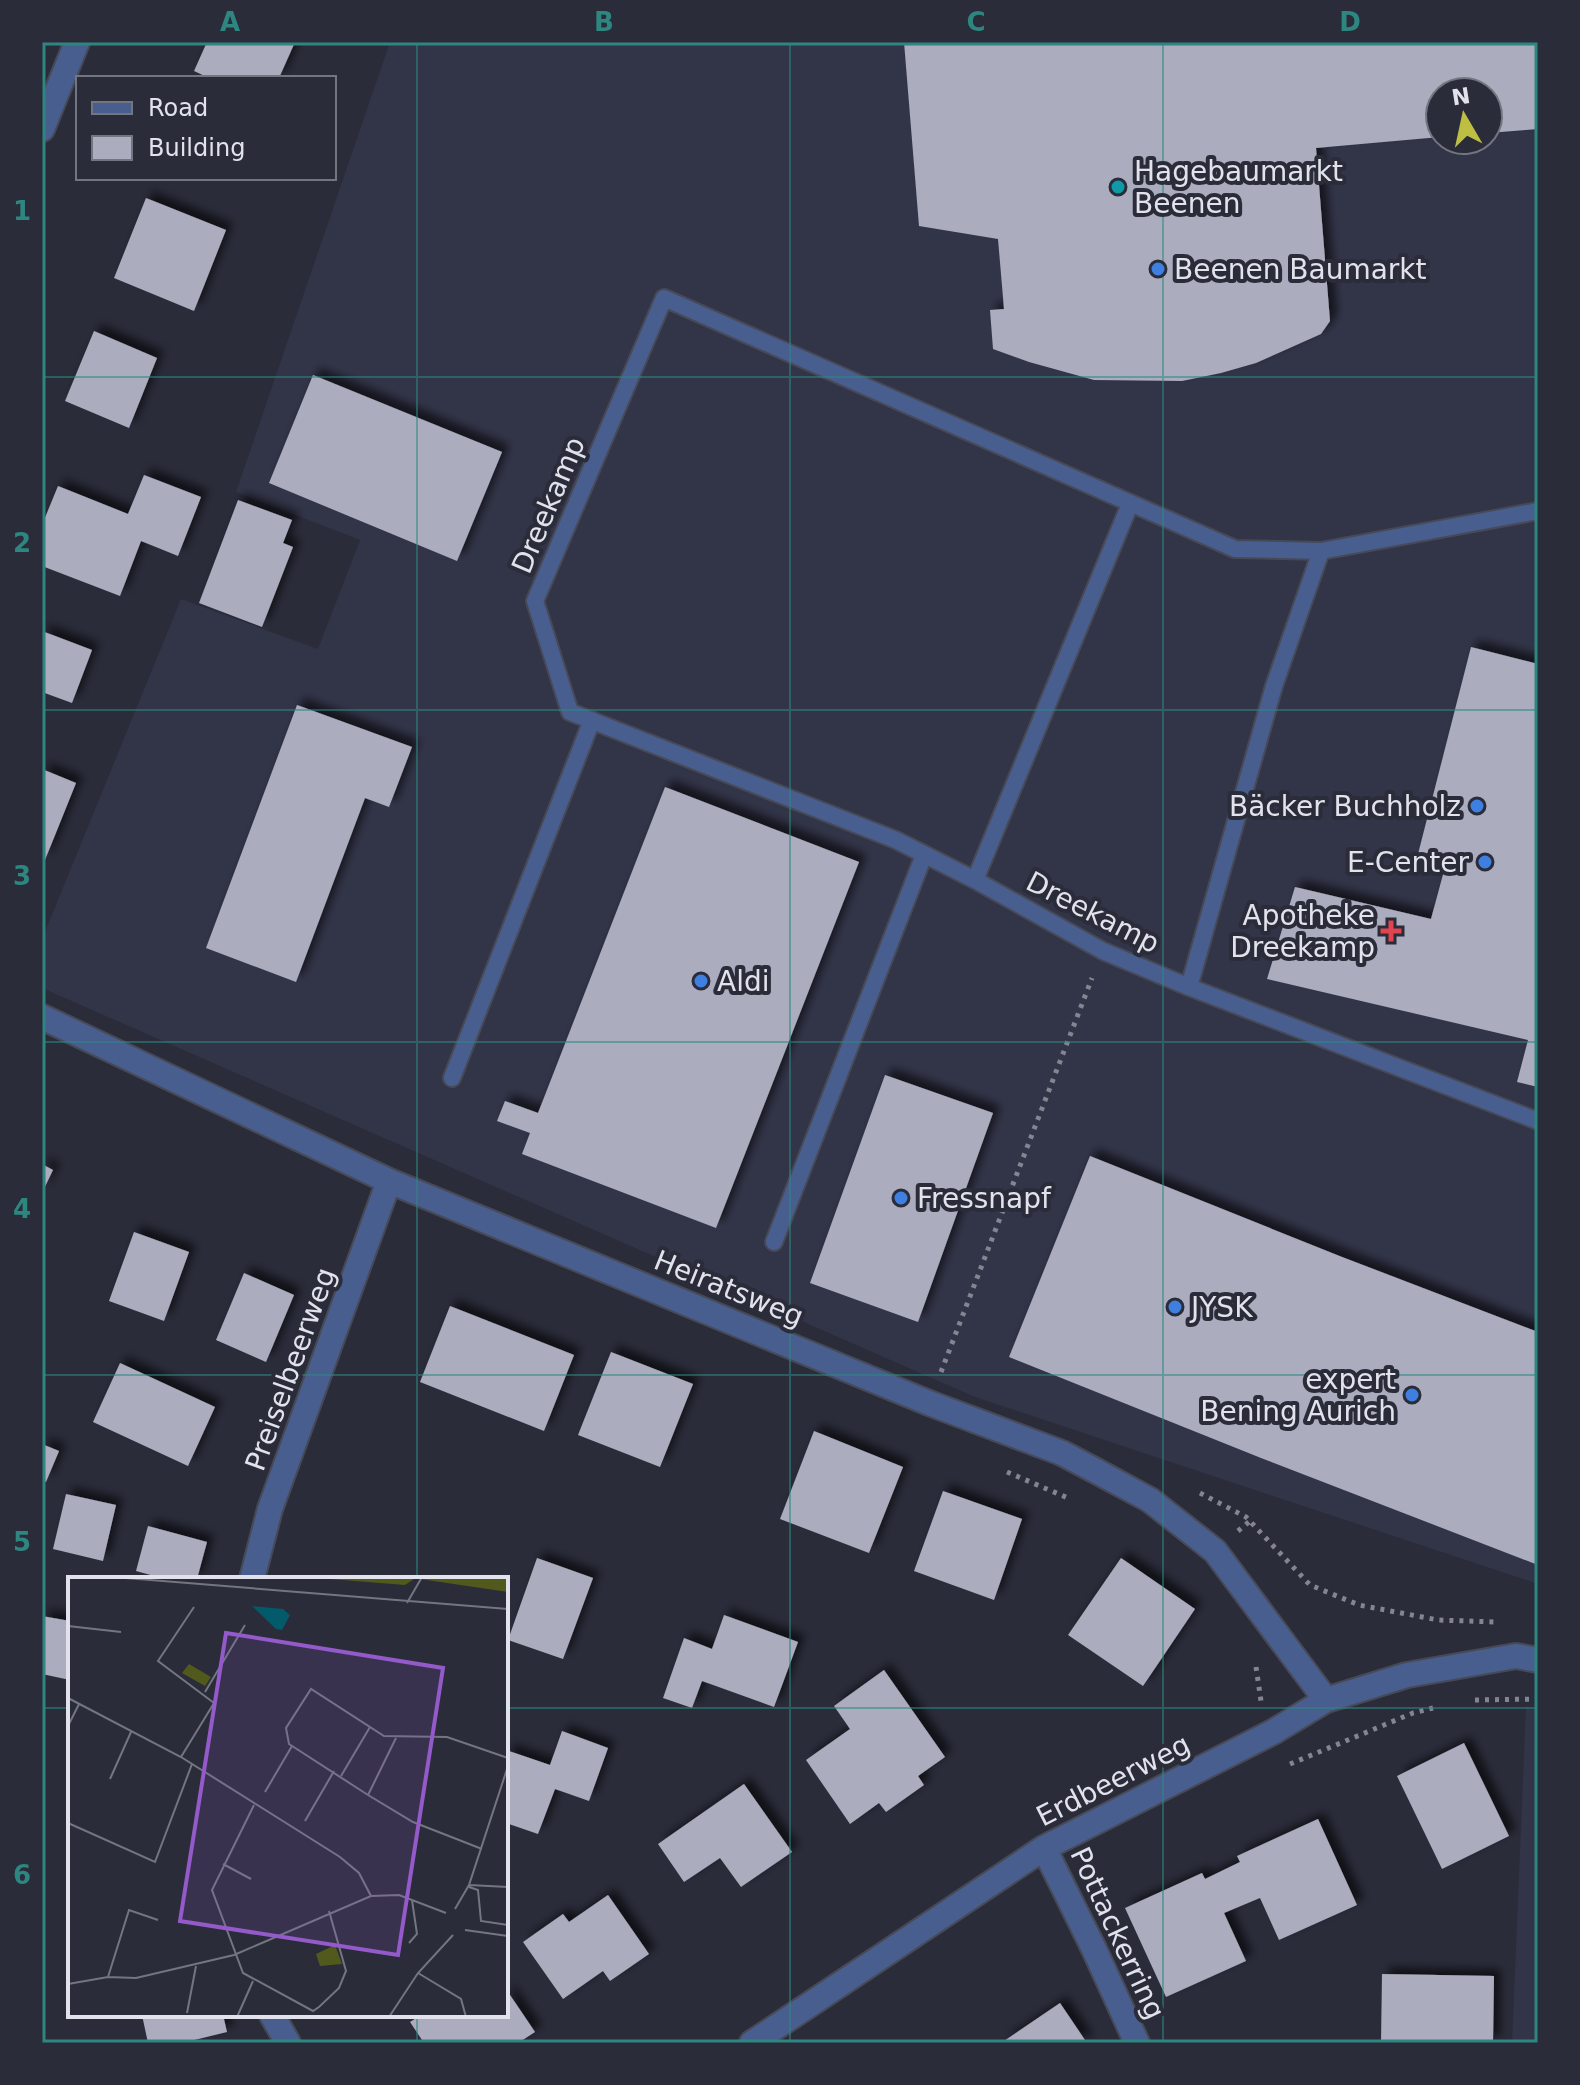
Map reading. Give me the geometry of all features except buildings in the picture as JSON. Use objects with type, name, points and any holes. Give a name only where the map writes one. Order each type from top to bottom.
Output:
[{"type":"street","points":[[42,129],[77,42]]},
{"type":"street","name":"Heiratsweg","points":[[42,1017],[389,1181],[929,1403],[1062,1453],[1150,1500],[1215,1551],[1326,1700]]},
{"type":"street","name":"Preiselbeerweg","points":[[253,1577],[270,1509],[389,1181]]},
{"type":"street","name":"Erdbeerweg","points":[[752,2043],[1044,1848],[1273,1732],[1326,1700],[1407,1675],[1516,1656],[1538,1660]]},
{"type":"street","name":"Pottackerring","points":[[1044,1848],[1137,2043]]},
{"type":"street","points":[[273,2017],[288,2043]]},
{"type":"lane","name":"Dreekamp","points":[[1538,511],[1321,551],[1235,549],[664,298],[535,601],[570,712],[896,840],[1103,951],[1538,1121]]},
{"type":"lane","points":[[975,880],[1130,504]]},
{"type":"lane","points":[[1189,987],[1274,686],[1321,551]]},
{"type":"lane","points":[[452,1078],[592,720]]},
{"type":"lane","points":[[774,1242],[924,855]]},
{"type":"path","points":[[929,1403],[1103,951]]},
{"type":"path","points":[[1194,1490],[1246,1517],[1310,1585],[1359,1605],[1438,1620],[1509,1623]]},
{"type":"path","points":[[1250,1658],[1258,1670],[1262,1705],[1288,1765],[1413,1713],[1440,1707]]},
{"type":"path","points":[[1467,1701],[1538,1699]]},
{"type":"shaded area","points":[[390,42],[1538,42],[1538,1584],[975,1397],[42,988],[42,939],[181,599],[318,649],[360,540],[236,492]]},
{"type":"shaded area","points":[[1526,1707],[1538,1709],[1538,2043],[1512,2043]]},
{"type":"place","name":"Hagebaumarkt Beenen","points":[[1118,187]]},
{"type":"place","name":"Beenen Baumarkt","points":[[1158,269]]},
{"type":"place","name":"Bäcker Buchholz","points":[[1477,806]]},
{"type":"place","name":"E-Center","points":[[1485,862]]},
{"type":"place","name":"Apotheke Dreekamp","points":[[1391,931]]},
{"type":"place","name":"Aldi","points":[[701,981]]},
{"type":"place","name":"Fressnapf","points":[[901,1198]]},
{"type":"place","name":"JYSK","points":[[1175,1307]]},
{"type":"place","name":"expert Bening Aurich","points":[[1412,1395]]}]
